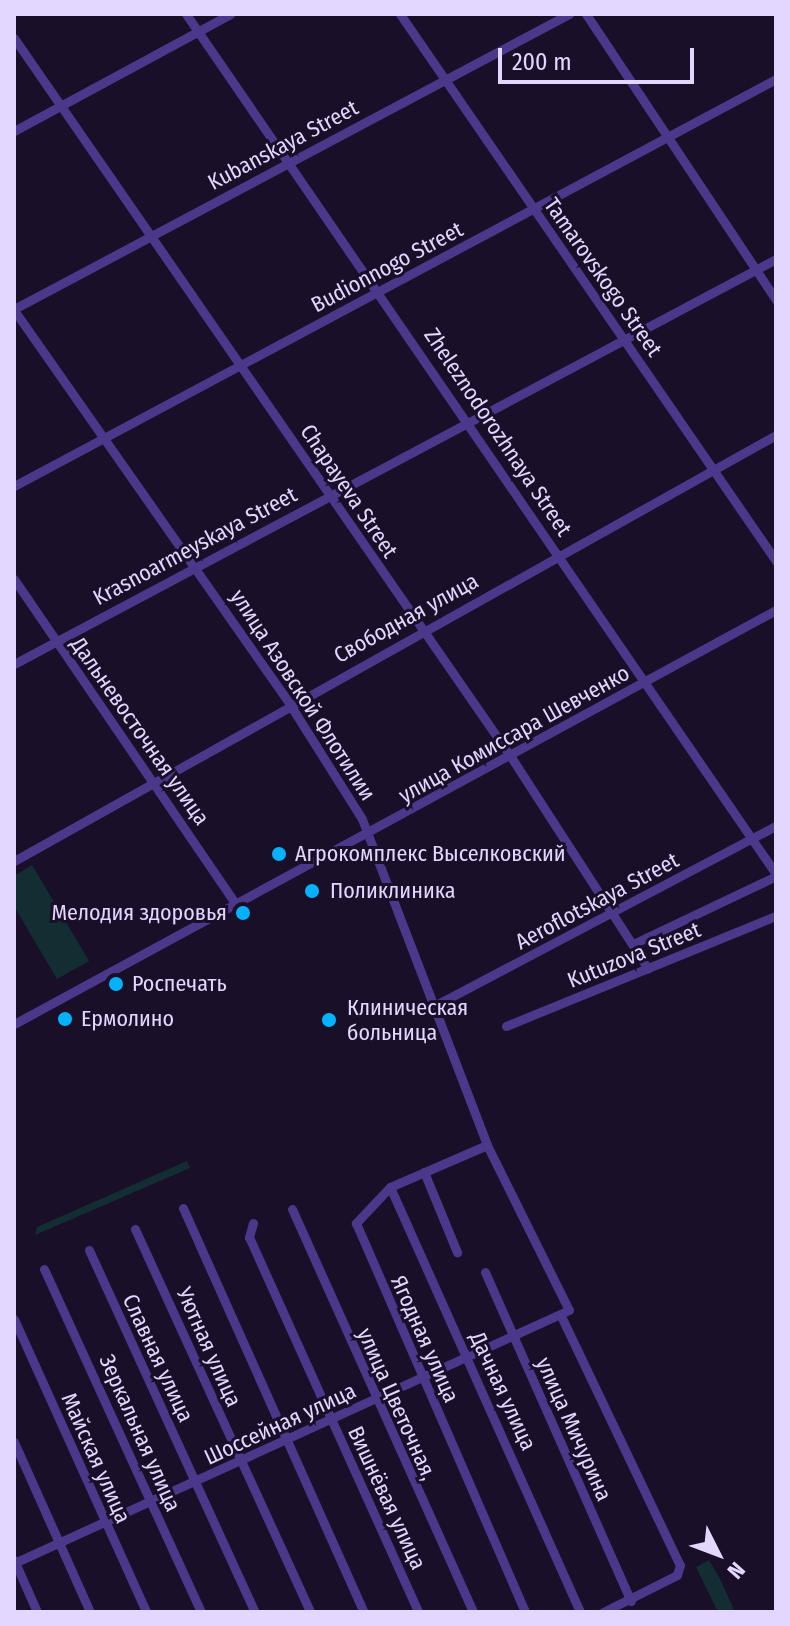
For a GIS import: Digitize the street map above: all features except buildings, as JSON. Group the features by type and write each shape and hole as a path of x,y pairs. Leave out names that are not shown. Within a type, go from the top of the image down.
{"street":[{"name":"Zheleznodorozhnaya Street","path":"186,14 559,552 776,875"},
{"path":"14,131 230,14"},
{"name":"Tamarovskogo Street","path":"400,14 776,561"},
{"name":"Kubanskaya Street","path":"14,310 569,14"},
{"path":"586,14 776,300"},
{"name":"Chapayeva Street","path":"14,38 511,757 648,969"},
{"name":"Budionnogo Street","path":"14,486 776,79"},
{"name":"Krasnoarmeyskaya Street","path":"14,664 329,495 627,341 776,259"},
{"name":"улица Азовской Флотилии","path":"14,310 289,703 369,833 486,1143"},
{"name":"Свободная улица","path":"14,861 559,552 776,435"},
{"name":"Дальневосточная улица","path":"14,579 154,779 236,905"},
{"name":"улица Комиссара Шевченко","path":"14,1024 511,757 776,610"},
{"name":"Aeroflotskaya Street","path":"434,1006 776,826"},
{"path":"633,944 776,875"},
{"name":"Kutuzova Street","path":"506,1026 776,916"},
{"path":"486,1143 569,1310 561,1316 680,1565 677,1575 631,1601 603,1612"},
{"name":"Ягодная улица","path":"486,1143 390,1187 356,1223 525,1612"},
{"path":"424,1172 457,1252"},
{"name":"Дачная улица","path":"390,1187 580,1612"},
{"path":"183,1208 284,1440 364,1612"},
{"name":"улица Цветочная,","path":"292,1209 473,1612"},
{"name":"Вишнёвая улица","path":"253,1223 249,1237 418,1612"},
{"name":"Уютная улица","path":"135,1229 310,1612"},
{"name":"Славная улица","path":"89,1250 255,1612"},
{"name":"Зеркальная улица","path":"44,1269 201,1612"},
{"name":"улица Мичурина","path":"485,1272 631,1601"},
{"name":"Шоссейная улица","path":"14,1562 561,1316"},
{"name":"Майская улица","path":"14,1319 146,1612"},
{"path":"14,1442 90,1612"},
{"path":"14,1562 37,1612"}],"green space":[{"path":"32,865 89,961 57,979 14,906 14,876"},
{"path":"187,1161 190,1168 35,1235 37,1227"},
{"path":"709,1560 735,1612 718,1612 696,1567"}],"place":[{"name":"Агрокомплекс Выселковский","path":"279,854"},
{"name":"Поликлиника","path":"312,891"},
{"name":"Мелодия здоровья","path":"243,913"},
{"name":"Роспечать","path":"116,984"},
{"name":"Ермолино","path":"65,1019"},
{"name":"Клиническая больница","path":"329,1020"}]}
